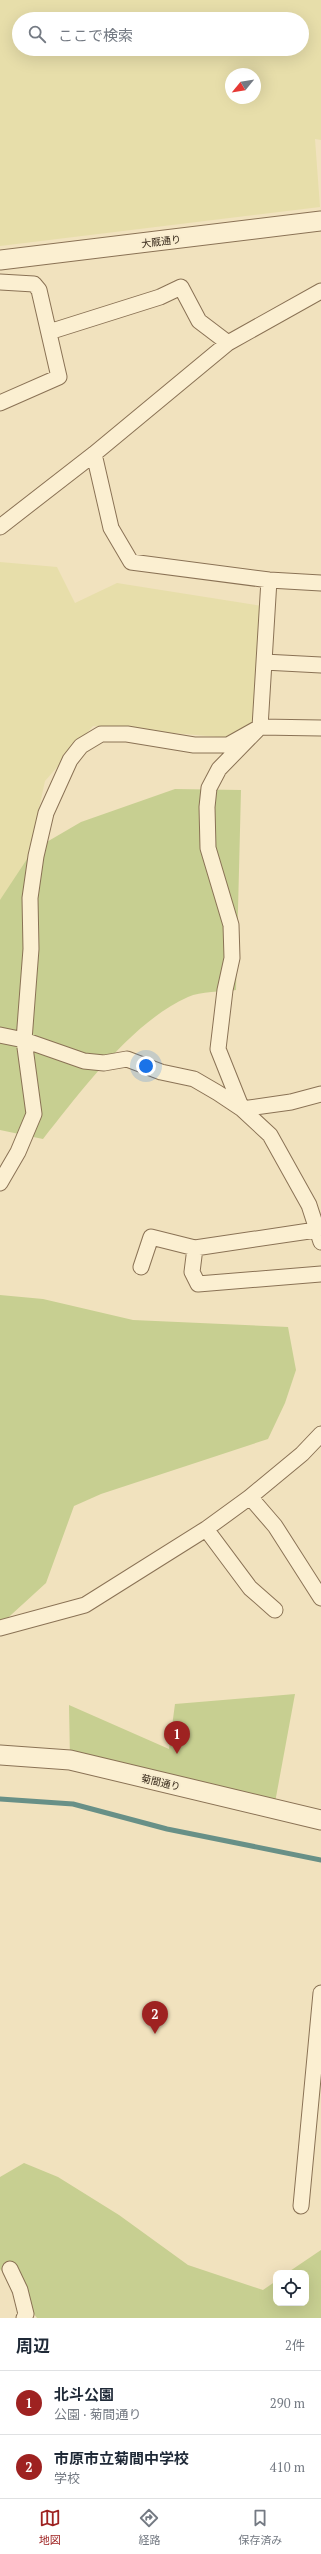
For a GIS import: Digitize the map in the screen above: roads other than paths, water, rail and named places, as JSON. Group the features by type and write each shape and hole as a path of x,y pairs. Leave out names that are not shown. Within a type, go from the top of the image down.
{"street":[{"name":"大厩通り","path":"0,260 321,221"},
{"path":"0,282 34,284 39,290 59,377 0,403"},
{"path":"49,332 160,297 181,287 199,321 228,343"},
{"path":"0,527 94,454 228,343 321,291"},
{"path":"94,454 111,528 131,562 269,580 321,583"},
{"path":"242,1109 218,1049 225,990 232,958 230,925 208,848 207,807 209,788 220,769 260,727 269,580"},
{"path":"264,662 321,665"},
{"path":"0,1183 18,1152 34,1114 24,1040 31,963 30,898 36,856 46,813 70,760 81,746 100,734 126,734 194,745 228,745 260,727 321,728"},
{"path":"0,1035 24,1040 84,1061 104,1063 127,1059 161,1072 194,1079 242,1109 270,1135 314,1204 319,1236 195,1248 151,1237 142,1267"},
{"path":"242,1109 291,1102 321,1094"},
{"path":"195,1248 192,1272 198,1284 321,1274"},
{"path":"0,1628 85,1605 206,1529 250,1497 302,1454 321,1434"},
{"path":"250,1497 275,1526 321,1598"},
{"path":"206,1529 250,1588 275,1610"},
{"name":"菊間通り","path":"0,1755 70,1760 321,1820"},
{"path":"302,2206 321,1993"},
{"path":"10,2268 20,2290 26,2314 24,2318"}],"waterway":[{"path":"0,1799 73,1804 167,1829 321,1860"}],"place":[{"name":"北斗公園","path":"177,1754"},
{"name":"市原市立菊間中学校","path":"155,2034"}]}
